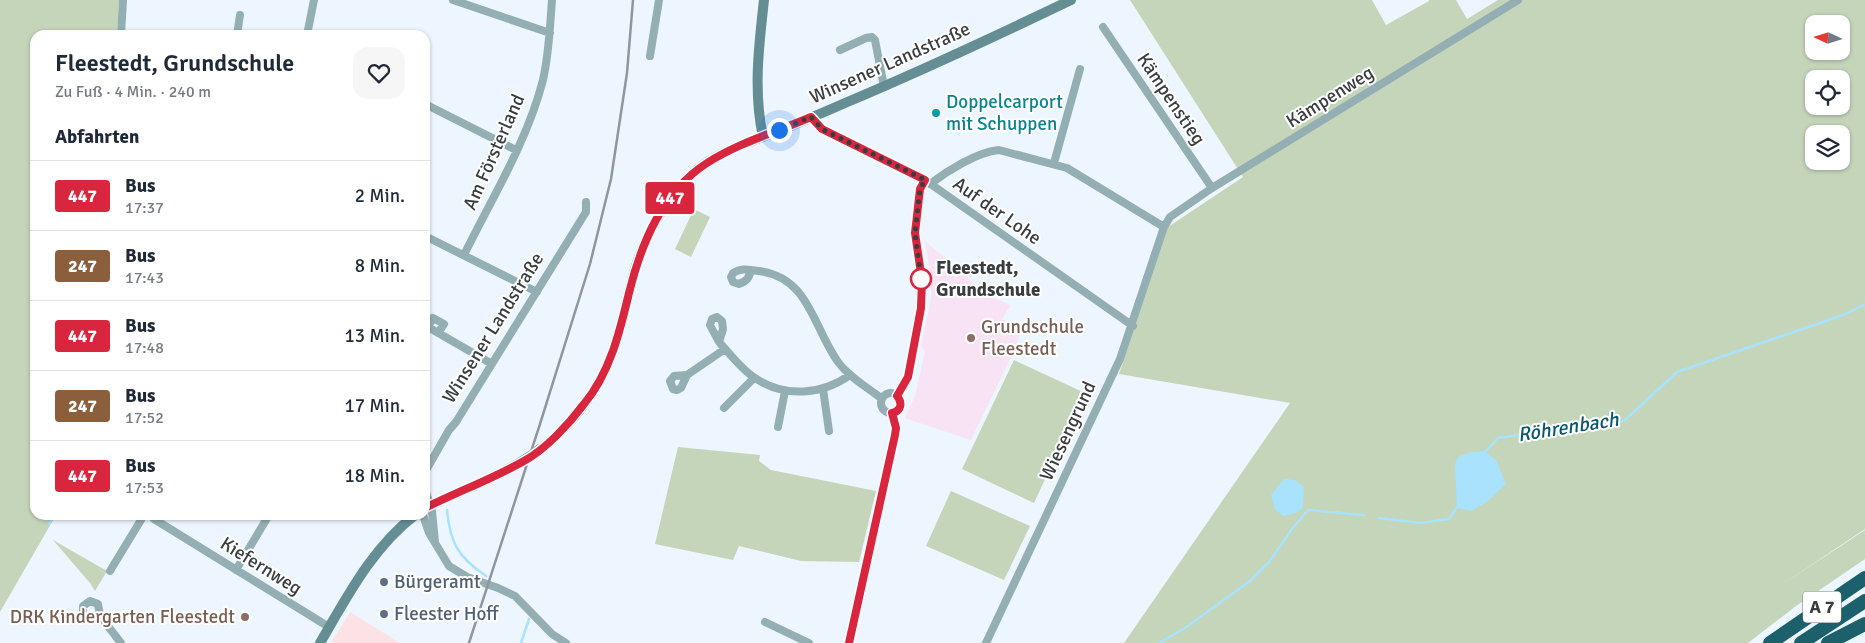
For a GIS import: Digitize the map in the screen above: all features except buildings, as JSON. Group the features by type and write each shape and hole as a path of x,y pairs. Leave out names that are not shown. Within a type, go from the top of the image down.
{"highway":[{"name":"A 7","path":"1770,643 1865,578"},
{"name":"A 7","path":"1801,643 1865,602"},
{"path":"1828,643 1865,624"}],"street":[{"path":"121,30 123,0"},
{"path":"308,30 314,0"},
{"path":"453,0 550,33"},
{"name":"Am Försterland","path":"464,255 516,150 532,113 543,79 550,33 552,0"},
{"path":"650,56 659,0"},
{"path":"763,137 757,85 757,57 764,0"},
{"name":"Winsener Landstraße","path":"430,506 526,460 566,427 586,403 611,356 621,327 641,251 654,223 669,200 690,176 707,163 763,137 884,86 1071,0"},
{"name":"Kämpenweg","path":"1164,227 1170,217 1212,188 1518,0"},
{"path":"238,30 240,15"},
{"name":"Kämpenstieg","path":"1104,27 1212,188"},
{"path":"840,50 872,37 875,40 884,86"},
{"path":"1054,163 1080,69"},
{"path":"430,107 516,150"},
{"name":"Auf der Lohe","path":"811,117 822,129 927,182 1133,326"},
{"path":"897,396 908,377 921,308 922,280 915,233 920,189 927,182 989,151 999,150 1054,163 1067,168 1164,227"},
{"name":"Winsener Landstraße","path":"430,463 586,212 586,202"},
{"name":"Wiesengrund","path":"986,643 1120,359 1133,326 1164,227"},
{"path":"430,238 537,292"},
{"path":"751,270 770,272 783,277 793,285 807,305 838,363 850,375 882,399"},
{"path":"438,333 492,364"},
{"path":"719,342 754,378 785,391 802,392 823,389 839,383 850,375"},
{"path":"687,375 725,349"},
{"path":"724,408 754,378"},
{"path":"823,389 829,431"},
{"path":"778,427 785,391"},
{"path":"888,394 897,396 900,400 900,406 897,411 892,413 884,411 881,403 882,399 888,394"},
{"path":"849,643 895,435 896,428 892,413"},
{"path":"430,517 435,542"},
{"path":"110,571 141,520"},
{"name":"Kiefernweg","path":"156,520 329,628"},
{"path":"236,570 265,520"},
{"path":"320,643 369,562 381,546 409,520"},
{"path":"425,520 429,533 445,562 453,569 515,596 552,634 566,643"},
{"path":"100,616 121,643"},
{"path":"765,622 809,643"}],"shaded area":[{"name":"Grundschule Fleestedt","path":"925,241 989,296 1011,305 1002,319 1022,329 1012,355 971,440 905,418 915,396 925,351 921,346 931,299 931,276"},
{"path":"350,612 400,643 331,643"}],"green space":[{"path":"0,0 119,0 117,30 30,30 30,520 53,520 0,612"},
{"path":"1130,0 1372,0 1386,25 1429,0 1456,0 1467,19 1498,0 1865,0 1865,529 1780,586 1865,530 1865,559 1796,606 1748,643 1124,643 1290,403 1119,374 1168,227 1243,177"},
{"path":"694,209 710,217 691,257 675,249"},
{"path":"1014,360 1085,393 1034,503 962,469"},
{"path":"678,447 760,455 759,461 771,470 876,491 859,562 801,561 739,546 733,560 655,544"},
{"path":"951,491 1030,526 1004,580 926,546"},
{"path":"53,540 107,571 95,591 90,583"}],"water":[{"path":"1485,451 1496,460 1506,484 1487,502 1471,511 1457,508 1455,464 1458,457 1471,452"},
{"path":"1284,479 1295,480 1304,487 1303,508 1296,513 1283,516 1275,509 1271,495"}],"waterway":[{"name":"Röhrenbach","path":"1485,452 1498,438 1624,421 1677,372 1843,315 1865,304"},
{"name":"Röhrenbach","path":"1379,518 1421,523 1449,519 1458,506"},
{"name":"Röhrenbach","path":"447,510 450,532 457,548 476,569 486,576"},
{"name":"Röhrenbach","path":"1159,643 1185,628 1250,581 1269,562 1308,510 1364,515"},
{"path":"49,524 51,520"},
{"name":"Röhrenbach","path":"521,643 529,619"}],"railway":[{"path":"469,643 590,264 611,179 627,73 633,0"}],"bus line":[{"name":"447","path":"430,506 526,460 566,427 586,403 611,356 621,327 636,265 644,244 654,223 669,200 690,176 707,163 744,144 811,117 822,129 925,180 920,189 915,233 922,280 921,308 908,377 897,396 901,403 899,409 892,413 896,428 895,435 849,643"}],"place":[{"name":"Doppelcarport mit Schuppen","path":"936,113"},
{"name":"Fleestedt, Grundschule","path":"921,279"},
{"name":"Grundschule Fleestedt","path":"971,338"},
{"name":"Bürgeramt","path":"384,582"},
{"name":"Fleester Hoff","path":"384,614"},
{"name":"DRK Kindergarten Fleestedt","path":"245,617"}],"route":[{"path":"779,130 811,117 822,129 925,180 920,189 915,233 921,279"}]}
